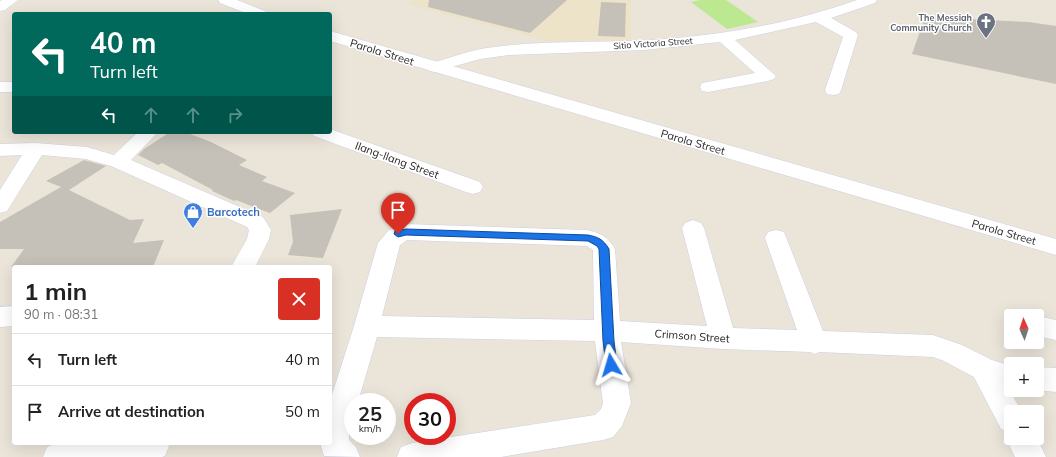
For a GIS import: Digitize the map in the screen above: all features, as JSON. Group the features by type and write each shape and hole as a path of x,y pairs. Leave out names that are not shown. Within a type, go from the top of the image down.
{"street":[{"path":"0,7 11,0"},
{"path":"225,0 255,12"},
{"name":"Sitio Victoria Street","path":"434,67 493,52 536,48 665,44 723,37 818,17 870,0"},
{"path":"818,17 851,35 833,90"},
{"name":"Parola Street","path":"332,37 1056,247"},
{"path":"708,87 768,76 723,37"},
{"path":"0,87 12,87"},
{"path":"118,162 147,134"},
{"name":"Ilang-llang Street","path":"326,134 442,177 473,186"},
{"path":"0,206 36,149"},
{"path":"0,150 36,149 87,153 118,162 255,222 260,230 258,239 244,265"},
{"path":"693,228 723,338"},
{"path":"345,457 335,446 334,434 392,237 406,232 588,238 601,243 604,249 609,352 617,403 612,417 603,427 412,457"},
{"path":"776,238 815,343"},
{"path":"0,317 12,316"},
{"name":"Crimson Street","path":"367,326 646,332 815,343 933,346 953,353 984,370 1004,376"},
{"path":"1044,327 1056,330"},
{"path":"984,370 1004,407"},
{"path":"1044,379 1056,380"},
{"path":"1025,445 1031,457"},
{"path":"58,457 153,449"}],"shaded area":[{"path":"414,0 631,0 631,40 547,41 408,4"}],"green space":[{"path":"701,0 726,0 758,22 727,29 691,2"}],"building":[{"path":"429,0 567,0 530,33 428,7"},
{"path":"601,2 626,3 625,37 598,36"},
{"name":"The Messiah Community Church","path":"925,17 1028,22 1056,26 1056,84 912,54"},
{"path":"167,134 190,134 211,142 247,160 239,165 267,177 262,181 295,193 270,213 236,200 234,201 212,191 213,190 162,163 158,165 138,155 144,149"},
{"path":"84,160 106,166 69,190 130,220 144,219 133,243 164,240 154,265 12,265 24,249 0,249 0,222 61,187 46,181"},
{"path":"342,209 323,258 288,255 293,242 290,215"}],"place":[{"name":"The Messiah Community Church","path":"986,39"},
{"name":"Barcotech","path":"193,229"}],"route":[{"path":"398,234 406,232 588,238 601,243 604,249 608,341 611,365"}]}
